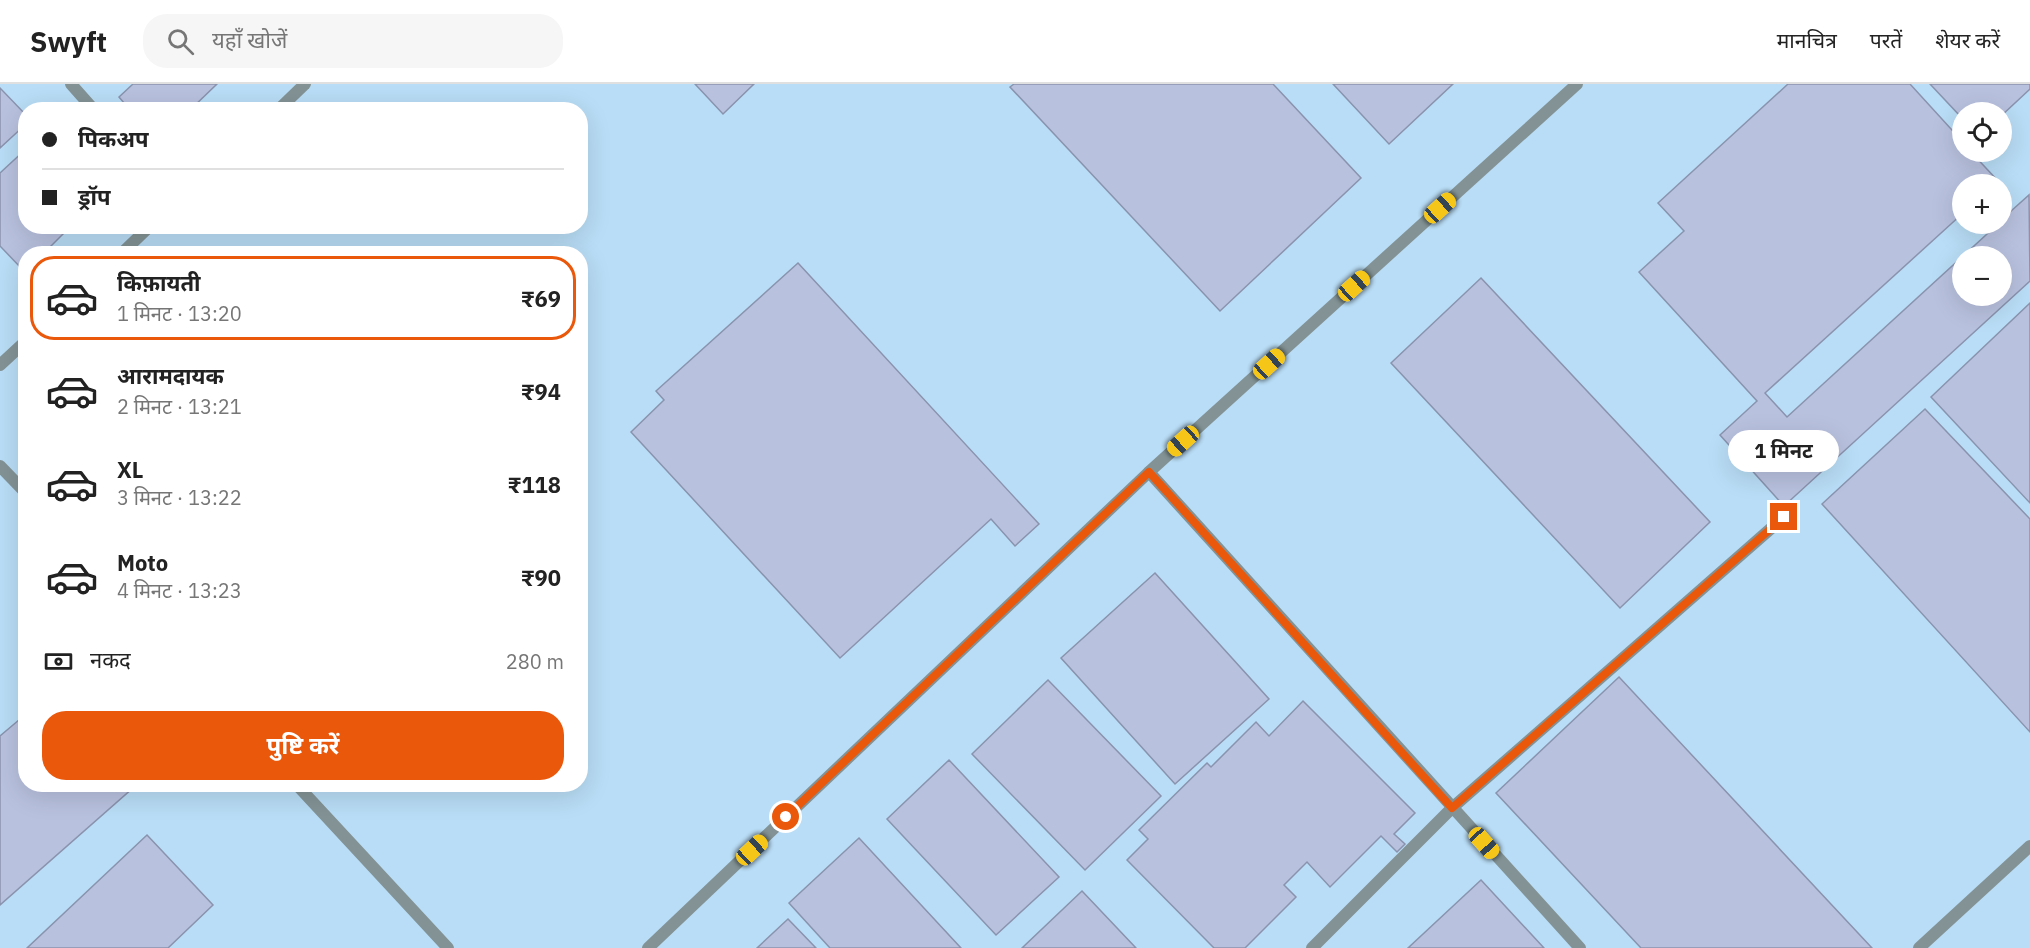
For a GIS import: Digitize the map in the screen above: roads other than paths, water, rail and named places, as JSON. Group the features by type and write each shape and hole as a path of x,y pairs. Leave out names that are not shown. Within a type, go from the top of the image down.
{"street":[{"path":"71,84 87,102"},
{"path":"286,102 305,84"},
{"path":"648,948 1149,472 1577,84"},
{"path":"129,246 142,234"},
{"path":"0,365 18,348"},
{"path":"0,466 18,485"},
{"path":"1149,472 1580,948"},
{"path":"1312,948 1452,808 1784,517"},
{"path":"303,792 448,948"},
{"path":"1919,948 2030,846"}]}
